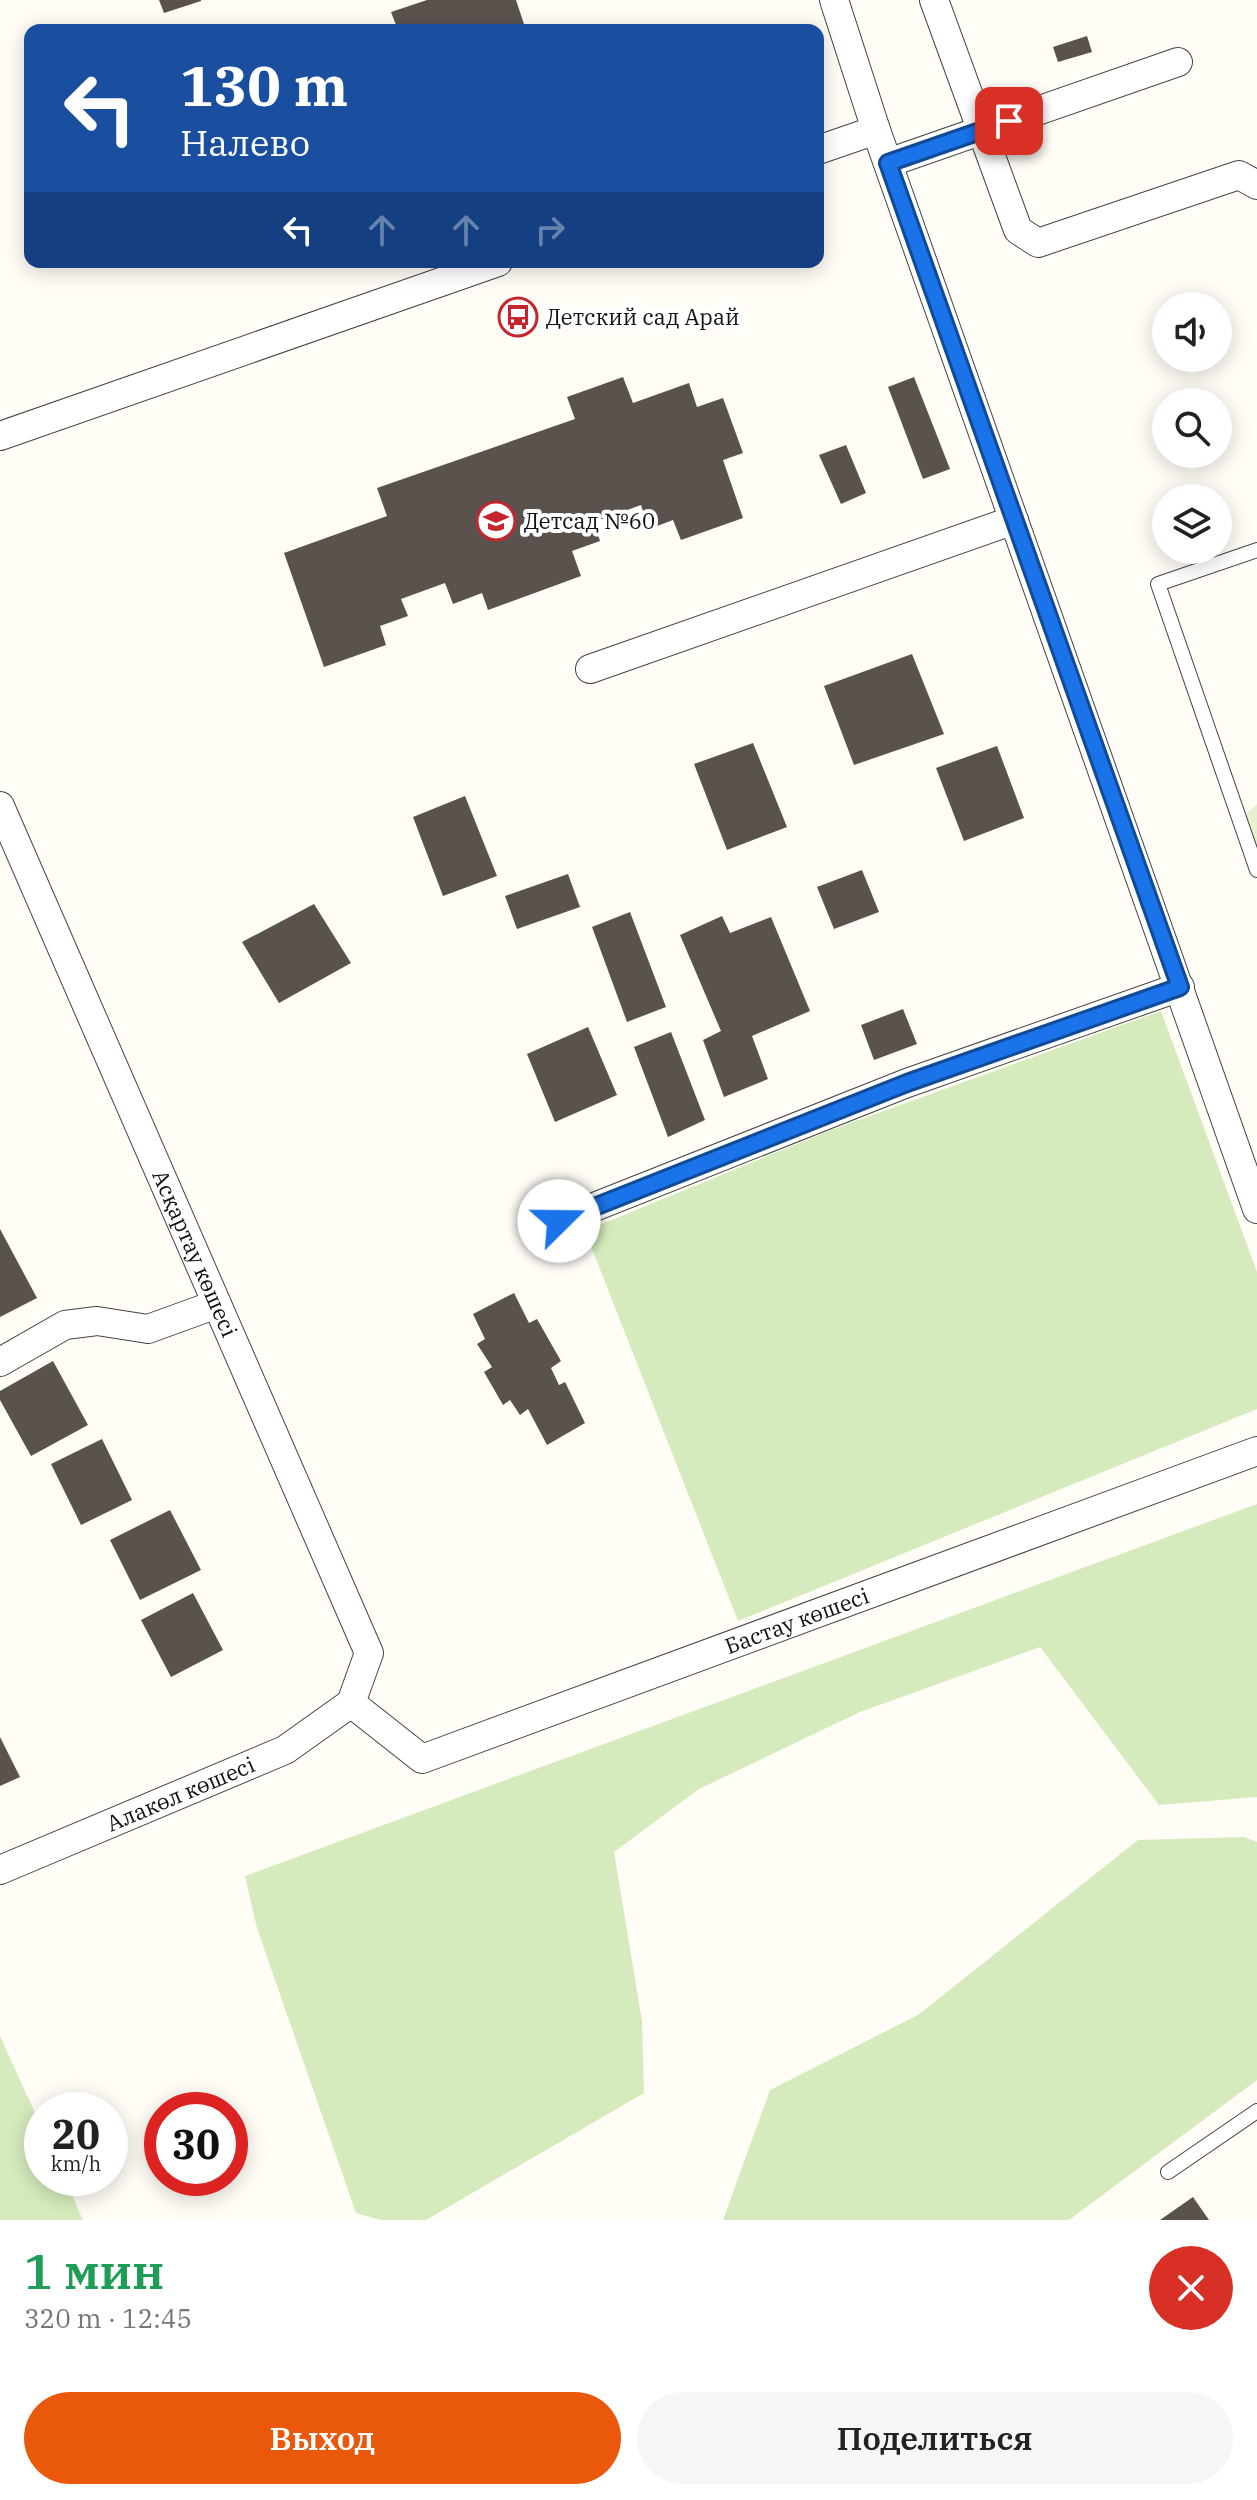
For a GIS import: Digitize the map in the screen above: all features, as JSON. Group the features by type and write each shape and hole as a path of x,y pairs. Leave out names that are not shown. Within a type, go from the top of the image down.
{"street":[{"path":"834,0 876,130 1257,1209"},
{"path":"934,0 1018,230 1038,243 1239,175 1257,185"},
{"path":"888,163 1178,62"},
{"path":"824,148 876,130"},
{"path":"0,436 481,268"},
{"path":"590,669 1014,520"},
{"name":"Асқартау көшесі","path":"0,806 369,1653 351,1703"},
{"path":"559,1221 907,1083 1180,987"},
{"path":"0,1362 65,1325 97,1321 148,1329 217,1304"},
{"name":"Бастау көшесі","path":"351,1703 422,1759 1257,1451"},
{"name":"Алакөл көшесі","path":"0,1870 285,1750 351,1703"}],"lane":[{"path":"1257,550 1158,584 1257,870"},
{"path":"1168,2172 1257,2111"}],"green space":[{"path":"1257,804 1257,847 1235,824"},
{"path":"1161,1011 1257,1272 1257,1409 738,1621 585,1231 831,1130"},
{"path":"1257,1504 1257,1797 1159,1805 1040,1647 860,1712 699,1789 614,1852 642,2021 644,2093 426,2220 381,2220 356,2213 257,1928 245,1876"},
{"path":"1244,1837 1257,1842 1257,2080 1069,2220 723,2220 770,2090 918,2015 1138,1840"},
{"path":"0,2036 26,2092 24,2196 72,2196 83,2220 0,2220"}],"building":[{"path":"159,0 201,0 201,1 164,13"},
{"path":"427,0 516,0 524,24 396,24 391,12"},
{"path":"1087,36 1092,52 1058,62 1053,47"},
{"path":"623,377 633,403 689,383 697,407 723,398 743,453 723,460 743,518 681,540 673,520 649,529 641,505 594,522 600,541 572,551 581,576 488,610 482,593 453,604 445,583 401,599 408,616 380,626 386,645 324,667 284,553 387,516 377,488 575,419 567,397"},
{"path":"914,377 950,469 923,479 888,387"},
{"path":"846,445 866,493 841,504 819,455"},
{"path":"912,654 944,734 854,765 824,686"},
{"path":"753,743 787,827 727,850 694,764"},
{"path":"997,746 1024,818 964,841 936,768"},
{"path":"465,796 497,876 443,896 413,817"},
{"path":"862,870 879,912 834,929 817,887"},
{"path":"568,874 580,907 517,929 505,896"},
{"path":"314,904 351,963 279,1003 242,942"},
{"path":"630,912 666,1007 627,1022 592,927"},
{"path":"722,916 730,933 771,917 810,1011 752,1036 768,1079 724,1097 703,1040 721,1031 680,935"},
{"path":"903,1009 917,1044 874,1060 861,1025"},
{"path":"588,1027 617,1095 555,1122 527,1054"},
{"path":"671,1032 705,1120 668,1137 634,1047"},
{"path":"0,1229 37,1298 0,1317"},
{"path":"514,1293 529,1323 537,1319 561,1361 551,1368 559,1385 565,1382 585,1423 547,1445 528,1409 520,1415 510,1400 503,1405 484,1372 492,1367 477,1344 485,1339 473,1314"},
{"path":"53,1361 88,1425 31,1456 0,1400 0,1391"},
{"path":"102,1439 132,1500 81,1525 51,1464"},
{"path":"170,1510 201,1570 140,1600 110,1540"},
{"path":"193,1593 223,1650 171,1677 141,1620"},
{"path":"0,1737 20,1777 0,1786"},
{"path":"1193,2197 1209,2220 1160,2220"}],"place":[{"name":"Детский сад Арай","path":"518,317"},
{"name":"Детсад №60","path":"496,521"}],"route":[{"path":"559,1221 907,1083 1180,987 888,163 1009,121"}]}
